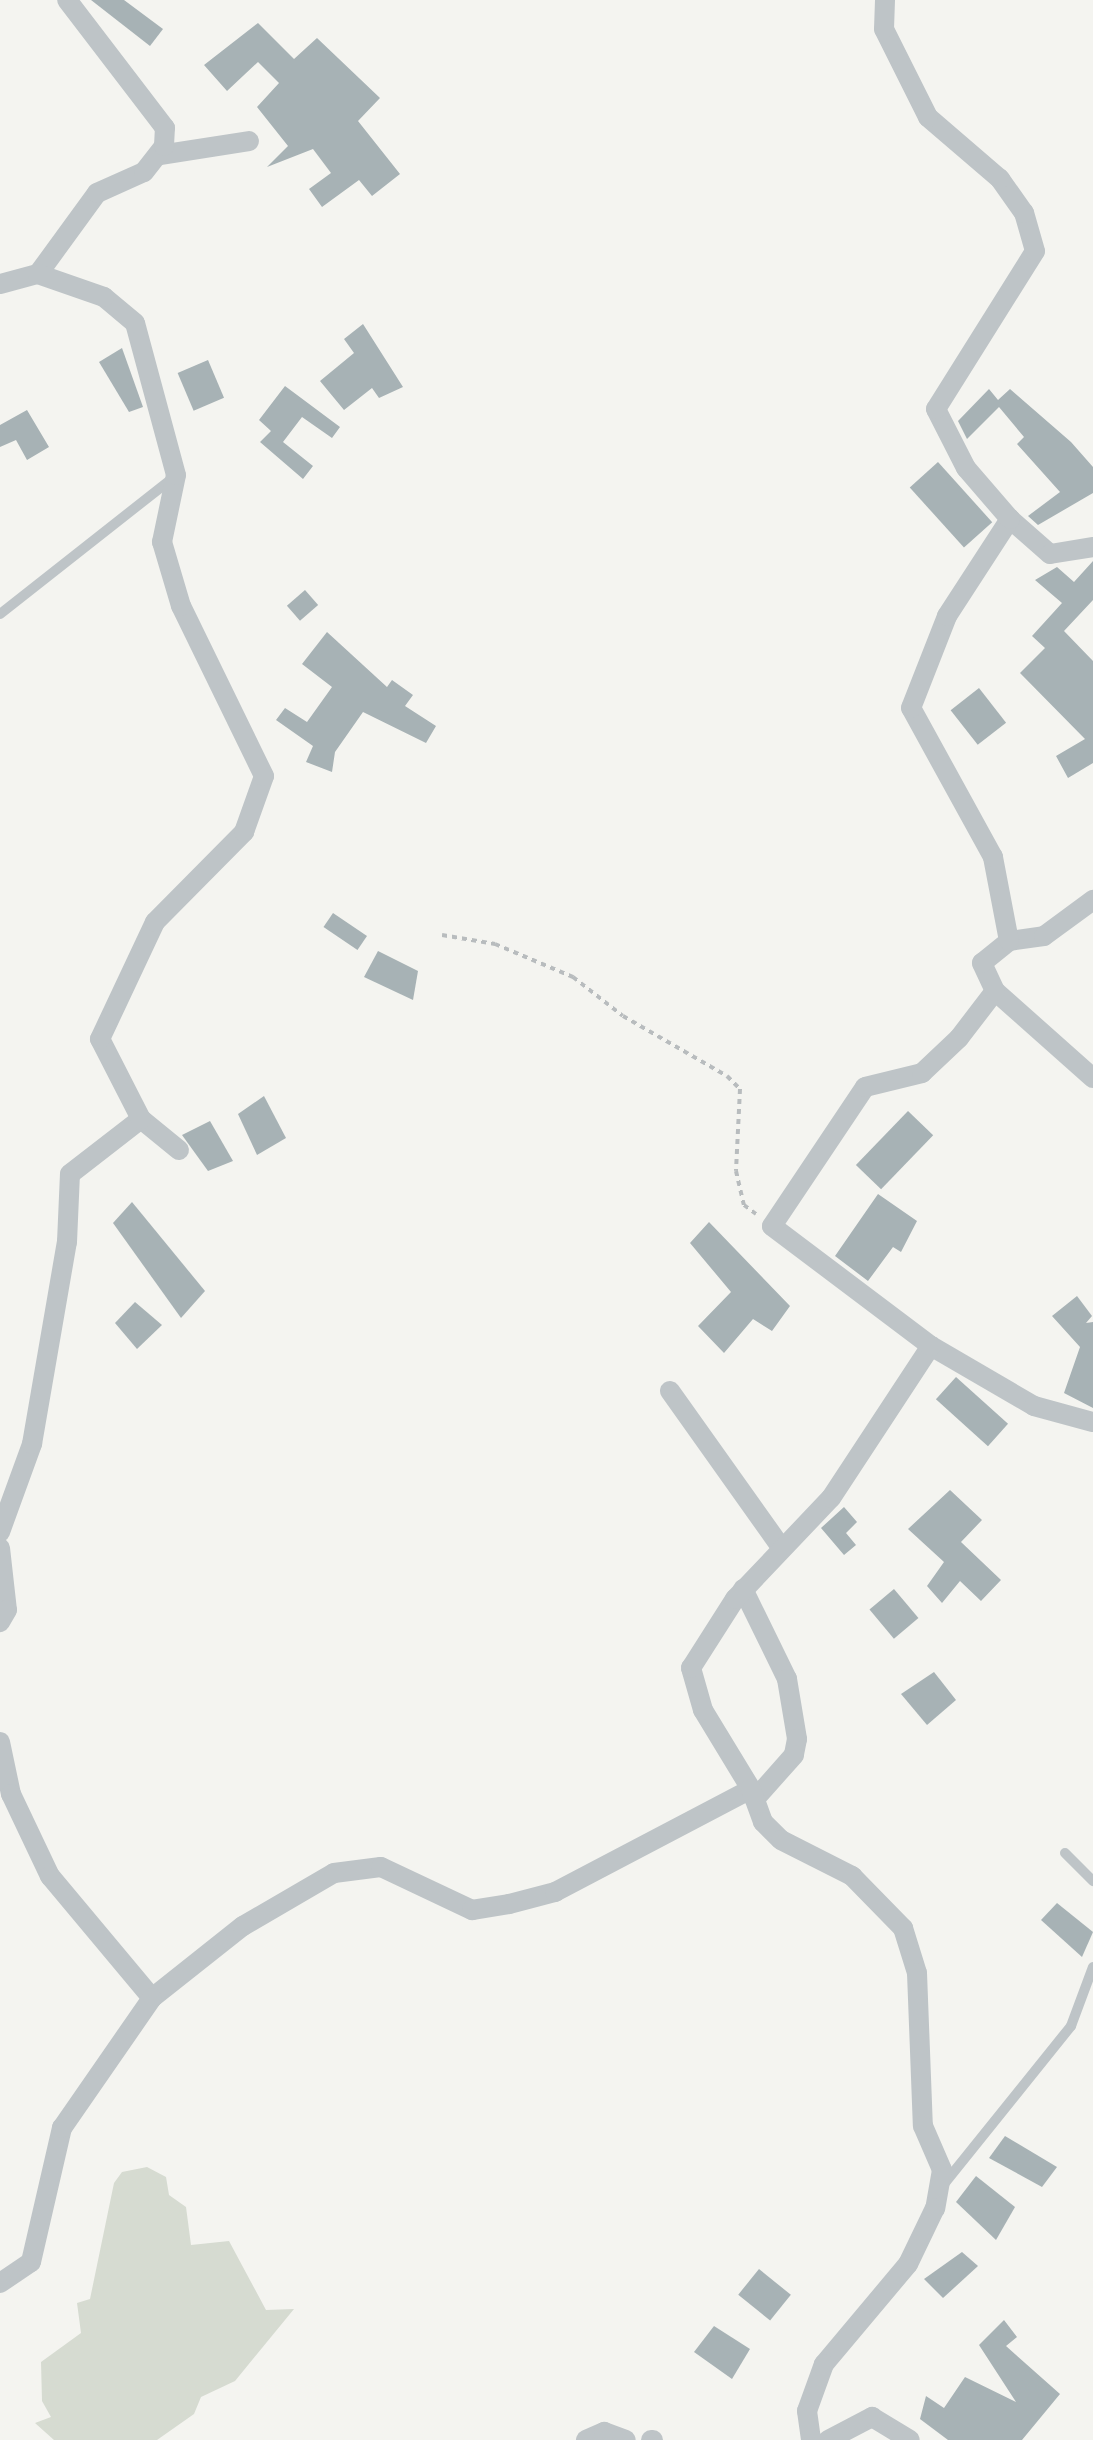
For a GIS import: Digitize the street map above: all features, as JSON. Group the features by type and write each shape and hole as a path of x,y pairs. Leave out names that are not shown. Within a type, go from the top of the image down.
{"street":[{"path":"38,274 97,194 144,172 160,155 165,128 67,0"},
{"path":"884,0 884,29 921,106 972,162 1000,179 1024,213 1035,251 936,408 966,468 1010,519 1050,554 1093,546"},
{"path":"160,155 249,141"},
{"path":"0,284 38,274 104,298 135,323 176,475 162,542 180,606 264,776 244,832 155,922 100,1039 141,1120 179,1150"},
{"path":"1010,519 947,616 911,708 992,857 1010,941"},
{"path":"1093,900 1044,936 1010,941 980,968 995,991 1093,1078"},
{"path":"995,991 930,1068 865,1087 772,1226 931,1346 1034,1406 1093,1422"},
{"path":"0,1532 32,1444 68,1242 70,1174 141,1120"},
{"path":"811,2440 807,2411 824,2364 908,2264 943,2184 923,2126 917,1973 902,1928 852,1876 782,1840 763,1822 753,1794 688,1676 744,1589 780,1547 832,1498 931,1346"},
{"path":"670,1391 780,1547"},
{"path":"0,1548 7,1610 0,1622"},
{"path":"0,2283 31,2262 68,2116 152,1998 243,1926 334,1873 380,1868 472,1910 556,1892 753,1794 794,1754 797,1739 787,1679 744,1589"},
{"path":"0,1742 11,1794 50,1876 152,1998"},
{"path":"828,2440 872,2417 910,2440"},
{"path":"586,2440 604,2432 626,2440"}],"lane":[{"path":"0,614 176,475"},
{"path":"1065,1853 1093,1880"},
{"path":"943,2184 1070,2026 1093,1967"}],"path":[{"path":"442,935 495,944 573,977 622,1016 727,1076 740,1088 733,1124 744,1205 772,1226"}],"shaded area":[{"path":"147,2167 166,2177 169,2195 186,2207 191,2245 229,2241 266,2310 294,2309 235,2381 201,2397 194,2414 157,2440 54,2440 35,2423 51,2417 42,2401 41,2362 81,2333 77,2303 90,2299 114,2183 122,2172"}],"building":[{"path":"91,0 124,0 163,29 150,46"},
{"path":"258,23 294,59 317,38 380,98 358,121 400,174 372,196 359,180 322,207 309,189 331,173 313,149 267,167 288,146 257,107 279,83 258,62 227,91 204,65"},
{"path":"363,324 403,387 379,398 372,388 344,410 320,381 354,353 344,339"},
{"path":"122,348 143,407 129,412 99,362"},
{"path":"208,360 224,398 194,411 178,373"},
{"path":"285,386 340,427 332,438 302,417 283,442 313,466 303,479 260,442 271,431 259,420"},
{"path":"989,389 998,400 1010,389 1071,442 1093,467 1093,493 1038,525 1028,516 1060,492 1017,444 1024,437 999,407 967,439 958,421"},
{"path":"27,410 49,447 27,460 16,440 0,447 0,425"},
{"path":"938,462 992,522 964,548 910,487"},
{"path":"1093,561 1093,600 1064,631 1093,661 1093,763 1068,778 1056,756 1085,739 1020,673 1045,648 1032,636 1062,603 1035,580 1057,567 1074,582"},
{"path":"305,590 318,605 300,621 287,606"},
{"path":"327,632 387,687 392,680 413,695 405,706 436,726 426,743 363,712 335,752 332,772 306,762 313,746 276,720 285,708 307,722 332,687 302,664"},
{"path":"979,688 1006,723 978,745 951,710"},
{"path":"333,913 367,936 357,950 323,927"},
{"path":"378,951 418,971 413,1000 364,977"},
{"path":"264,1096 286,1138 257,1155 238,1114"},
{"path":"908,1111 933,1135 881,1189 856,1165"},
{"path":"210,1121 233,1161 208,1171 182,1135"},
{"path":"878,1194 917,1221 901,1252 893,1247 868,1281 835,1256"},
{"path":"132,1202 205,1291 181,1318 113,1223"},
{"path":"709,1222 790,1306 772,1331 753,1319 724,1353 698,1326 731,1292 690,1243"},
{"path":"1077,1296 1092,1316 1086,1323 1093,1322 1093,1408 1064,1393 1080,1347 1052,1316"},
{"path":"135,1302 162,1325 137,1349 115,1323"},
{"path":"956,1377 1008,1424 988,1446 936,1399"},
{"path":"950,1490 982,1520 961,1542 1001,1580 981,1601 960,1581 942,1603 927,1586 944,1562 908,1529"},
{"path":"844,1507 857,1522 846,1533 856,1545 844,1555 821,1528"},
{"path":"894,1589 918,1618 894,1639 869,1610"},
{"path":"934,1672 956,1700 927,1725 901,1694"},
{"path":"1057,1903 1093,1932 1082,1957 1041,1920"},
{"path":"1005,2136 1057,2167 1042,2187 989,2158"},
{"path":"976,2176 1015,2207 996,2240 956,2202"},
{"path":"962,2252 978,2266 943,2298 924,2279"},
{"path":"759,2269 791,2295 770,2320 738,2295"},
{"path":"1004,2320 1017,2337 1006,2346 1060,2394 1022,2440 948,2440 920,2419 926,2396 944,2408 965,2377 1016,2402 979,2345"},
{"path":"714,2326 750,2349 732,2379 694,2352"}]}
